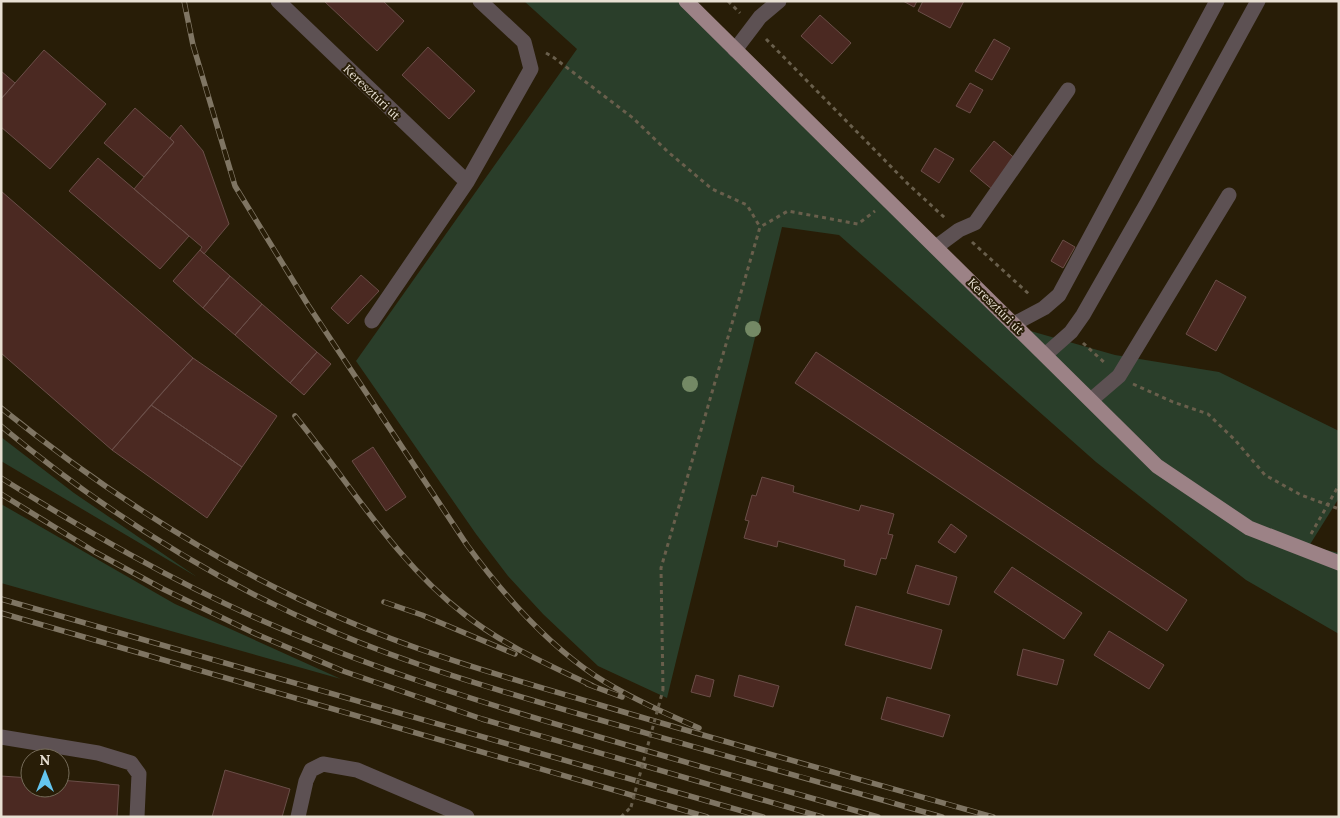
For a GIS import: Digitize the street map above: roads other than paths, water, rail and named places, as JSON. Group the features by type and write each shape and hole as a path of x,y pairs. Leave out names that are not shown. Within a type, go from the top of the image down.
{"main road":[{"name":"Keresztúri út","path":"686,1 1157,466 1249,528 1339,563"}],"street":[{"name":"Keresztúri út","path":"278,1 467,182"},
{"path":"372,321 467,182 531,69 524,42 480,1"},
{"path":"735,50 760,17 779,1"},
{"path":"1014,324 1044,308 1059,295 1217,1"},
{"path":"1045,355 1071,332 1082,315 1147,203 1258,1"},
{"path":"936,247 959,230 975,223 1068,90"},
{"path":"1091,400 1119,376 1229,195"},
{"path":"1,736 98,753 131,763 139,774 137,817"},
{"path":"298,817 308,776 311,770 323,764 357,770 467,817"}],"railway":[{"path":"184,1 193,45 235,186 308,305 467,545 509,598 541,632 576,662 619,690 699,728"},
{"path":"1,408 80,468 162,524 248,574 338,617 402,643 468,665 747,748 993,817"},
{"path":"295,416 394,545 439,593 464,614 494,635 527,654 593,686"},
{"path":"1,426 78,486 160,541 245,590 334,632 425,667 487,686 942,817"},
{"path":"1,478 97,536 163,572 229,606 303,638 382,668 504,708 878,817"},
{"path":"1,494 95,552 163,589 256,634 343,671 482,719 822,817"},
{"path":"1,599 763,817"},
{"path":"384,602 422,615 515,654"},
{"path":"1,613 707,817"},
{"path":"587,684 622,697"}]}
